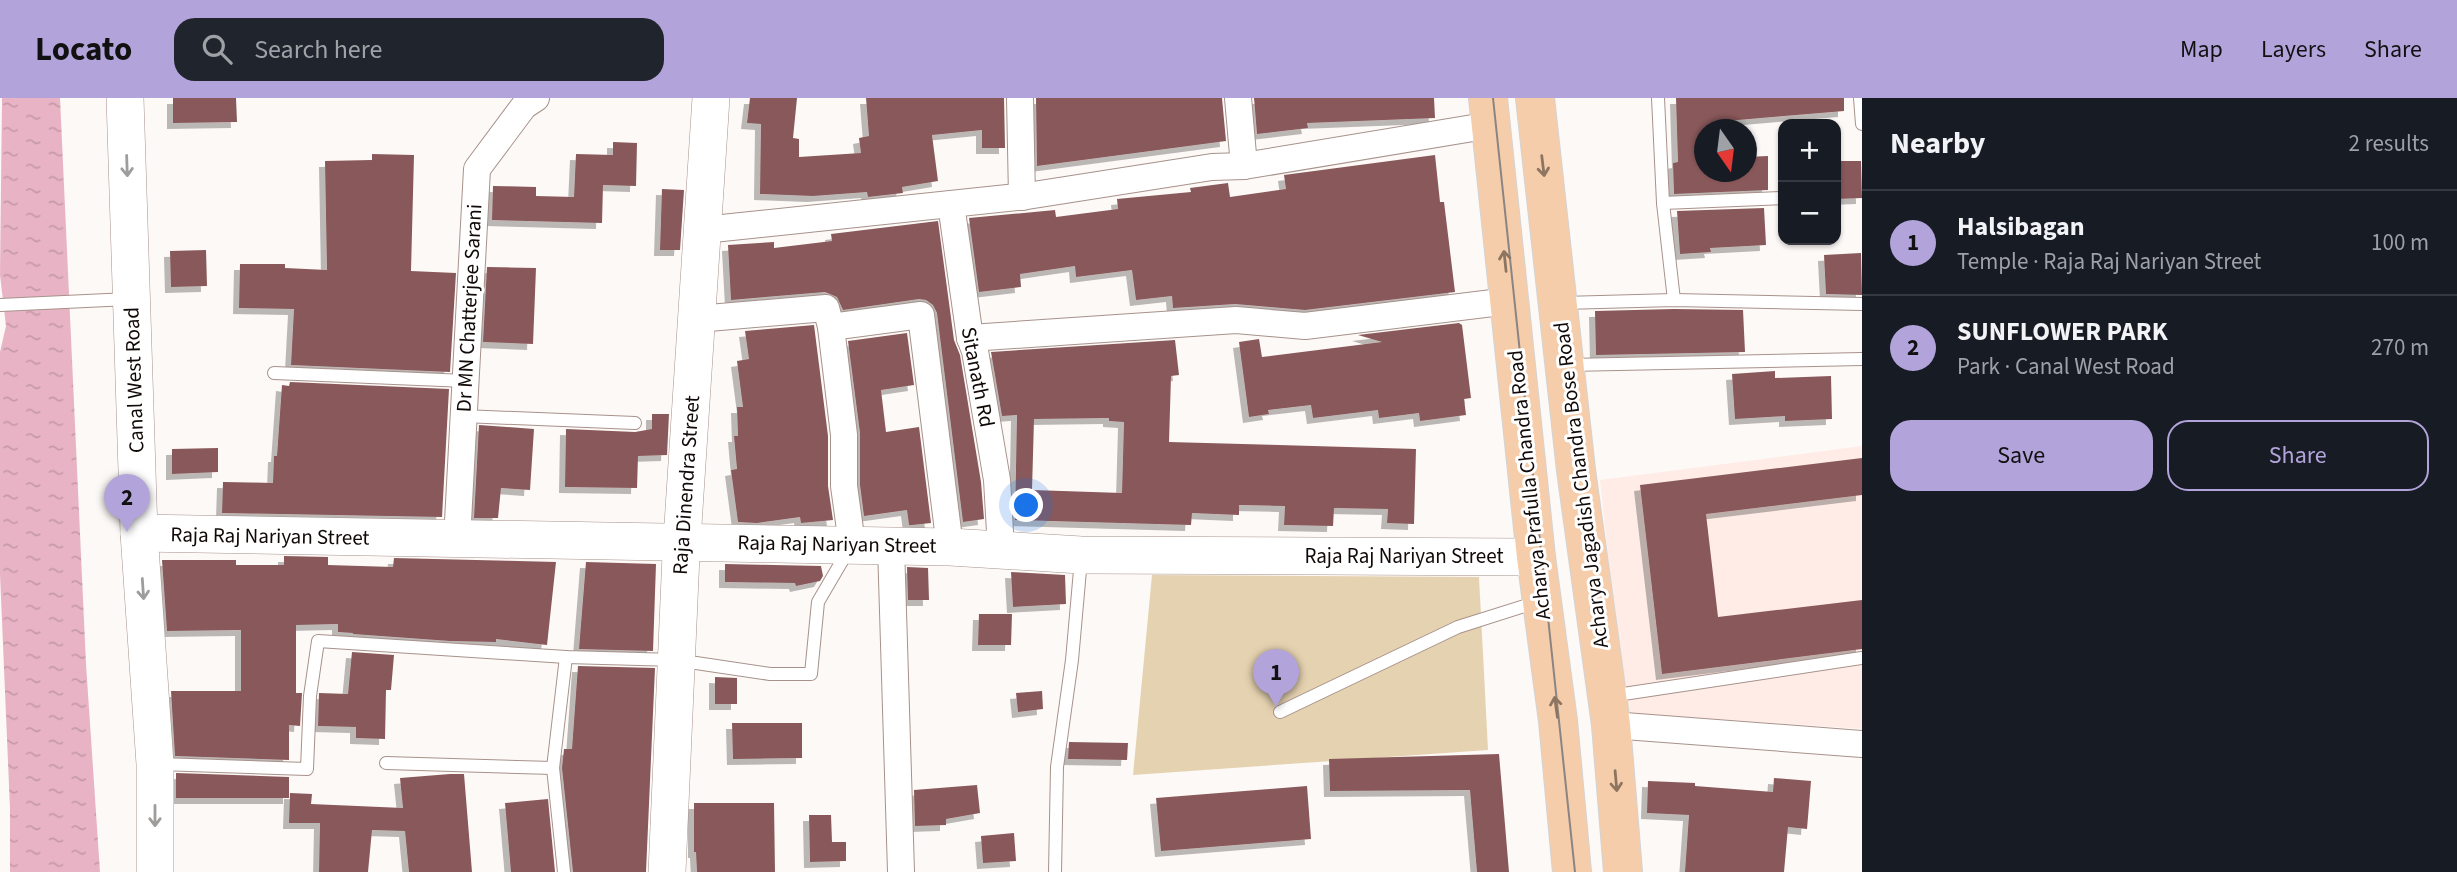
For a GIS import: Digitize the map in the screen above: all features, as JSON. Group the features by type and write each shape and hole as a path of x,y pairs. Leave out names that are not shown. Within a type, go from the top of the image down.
{"main road":[{"name":"Canal West Road","path":"125,98 139,533 155,764 155,872"},
{"name":"Raja Dinendra Street","path":"667,872 682,541 711,98"},
{"name":"Acharya Jagadish Chandra Bose Road","path":"1535,98 1576,470 1609,711 1623,872"},
{"name":"Acharya Prafulla Chandra Road","path":"1490,111 1535,557 1558,721 1572,872"},
{"name":"Raja Raj Nariyan Street","path":"139,533 852,544 1081,555 1535,557"}],"street":[{"name":"Dr MN Chatterjee Sarani","path":"457,540 477,169 524,106 536,98"},
{"path":"1020,98 1022,197"},
{"path":"1238,98 1244,166"},
{"path":"703,230 1022,197 1212,167 1244,166 1490,111"},
{"name":"Sitanath Rd","path":"951,204 970,338 975,351 997,480 1002,550"},
{"path":"970,338 1236,320 1306,326 1509,301"},
{"path":"697,319 826,308 831,327 844,435 844,486 852,544"},
{"path":"831,327 921,315 950,547"},
{"path":"891,547 901,872"},
{"path":"1609,711 1862,744"}],"lane":[{"path":"1658,98 1663,203 1674,300"},
{"path":"1860,98 1862,124"},
{"path":"1663,203 1778,198"},
{"path":"0,304 131,299"},
{"path":"1559,303 1674,300 1862,304"},
{"path":"1565,365 1862,359"},
{"path":"274,373 466,381"},
{"path":"463,416 635,423"},
{"path":"155,764 307,769 310,696 318,640 566,657 676,660 770,674 811,674 818,602 852,544"},
{"path":"1055,872 1057,767 1072,660 1081,555"},
{"path":"1280,712 1458,627 1541,601"},
{"path":"564,872 553,768 566,657"},
{"path":"1609,711 1862,658"},
{"path":"386,763 553,768"}],"shaded area":[{"path":"1862,446 1862,729 1625,713 1600,480"},
{"path":"1152,575 1479,577 1488,750 1133,775"}],"water":[{"path":"2,98 60,98 86,664 100,872 10,872 10,809 0,574 0,352 6,326 0,275"}],"building":[{"path":"173,98 236,98 237,122 173,123"},
{"path":"750,98 797,98 793,138 799,139 799,157 861,153 859,138 869,136 866,98 1004,98 1005,148 982,148 982,130 932,135 938,181 902,187 903,193 868,197 867,192 813,196 760,194 761,124 747,123"},
{"path":"1036,98 1222,98 1226,141 1037,166"},
{"path":"1254,98 1434,98 1435,118 1307,123 1308,128 1257,134"},
{"path":"1676,98 1844,98 1844,111 1750,119 1694,119 1694,182 1757,182 1757,156 1768,156 1768,190 1674,194 1673,163 1678,162"},
{"path":"613,142 637,143 636,186 603,185 602,223 492,220 493,186 536,187 536,196 574,197 576,154 613,155"},
{"path":"372,154 414,155 411,271 456,273 450,372 291,365 294,309 239,308 240,264 285,264 285,268 327,270 325,161 372,160"},
{"path":"1435,155 1440,202 1444,202 1455,292 1305,310 1235,304 1173,308 1172,296 1136,300 1132,270 1076,277 1075,266 1020,274 1021,287 979,292 969,218 1055,210 1056,217 1118,209 1117,199 1191,192 1190,188 1228,183 1230,197 1286,189 1284,175"},
{"path":"1841,161 1861,161 1862,198 1841,199"},
{"path":"662,189 684,190 680,250 660,250"},
{"path":"1764,208 1766,245 1710,248 1711,252 1680,254 1677,211"},
{"path":"938,221 954,340 960,355 981,482 984,519 963,522 937,313 933,305 919,299 843,310 837,297 825,292 731,300 728,245 774,242 774,248 832,241 831,234"},
{"path":"206,250 207,286 171,287 170,251"},
{"path":"1861,253 1862,295 1826,294 1824,255"},
{"path":"487,267 536,268 533,344 483,342"},
{"path":"1743,310 1745,352 1596,355 1595,311"},
{"path":"1459,323 1462,325 1471,398 1464,399 1466,415 1420,421 1419,413 1379,418 1378,410 1313,418 1311,405 1268,410 1269,414 1249,417 1239,342 1259,339 1262,357 1382,342 1358,335"},
{"path":"814,325 828,436 828,486 833,520 801,523 800,517 757,523 738,522 731,470 737,469 734,436 738,436 737,407 743,407 737,361 749,359 745,331"},
{"path":"907,333 914,385 881,390 886,432 919,427 931,523 912,525 909,525 907,510 864,516 860,485 860,433 848,341"},
{"path":"1175,340 1179,375 1171,376 1169,442 1416,449 1414,524 1387,523 1388,509 1334,508 1333,526 1284,525 1285,506 1239,505 1239,515 1192,513 1191,525 1015,520 1017,415 1002,416 991,352","holes":["1109,418 1109,421 1124,422 1122,493 1032,490 1034,419"]},
{"path":"1775,371 1775,378 1831,376 1832,419 1785,421 1785,416 1735,419 1732,374"},
{"path":"290,382 449,389 442,517 222,513 223,482 273,483 282,385 289,386"},
{"path":"652,414 669,414 667,455 638,456 637,488 565,487 566,429 635,432 652,429"},
{"path":"479,425 534,429 530,490 501,488 498,518 474,518"},
{"path":"218,448 218,472 172,474 172,449"},
{"path":"1862,458 1862,495 1706,514 1718,617 1862,600 1862,649 1662,674 1640,485"},
{"path":"284,556 328,557 328,565 393,567 394,558 556,562 547,645 496,639 496,642 450,641 353,634 338,632 338,624 296,625 296,693 302,693 300,726 289,725 289,760 175,756 171,691 241,691 241,630 167,631 162,560 236,560 236,565 284,565"},
{"path":"586,562 656,564 653,651 579,649"},
{"path":"725,564 821,566 823,576 820,581 796,586 795,583 725,582"},
{"path":"907,567 928,568 929,600 908,600"},
{"path":"1011,572 1065,575 1066,604 1013,607"},
{"path":"979,614 1012,614 1011,645 978,645"},
{"path":"352,652 394,655 391,690 386,690 385,739 356,738 356,727 318,726 319,693 348,694"},
{"path":"578,666 655,668 646,872 573,872 562,768 564,749 572,749"},
{"path":"715,677 737,678 737,704 715,704"},
{"path":"1042,691 1043,709 1018,712 1016,693"},
{"path":"732,723 802,723 802,758 733,759"},
{"path":"1069,742 1128,743 1127,760 1068,759"},
{"path":"1499,754 1509,872 1477,872 1470,790 1330,791 1329,759"},
{"path":"176,773 289,777 289,798 176,798"},
{"path":"464,774 472,872 409,872 405,831 372,830 368,872 319,872 320,823 289,823 290,793 312,794 311,804 403,808 400,778"},
{"path":"1774,778 1811,781 1807,829 1788,827 1784,872 1685,872 1689,815 1647,813 1648,781 1695,783 1695,786 1773,792"},
{"path":"977,785 980,813 946,819 946,825 915,826 914,790"},
{"path":"1307,786 1311,839 1161,851 1156,798"},
{"path":"548,799 555,872 511,872 505,803"},
{"path":"694,803 774,803 775,872 697,872 694,852"},
{"path":"809,815 831,815 832,842 846,842 846,861 810,862"},
{"path":"1014,833 1016,861 983,863 981,836"}],"tram line":[{"path":"1493,98 1575,872"}],"place":[{"name":"SUNFLOWER PARK","path":"127,532"},
{"name":"Halsibagan","path":"1276,707"}]}
